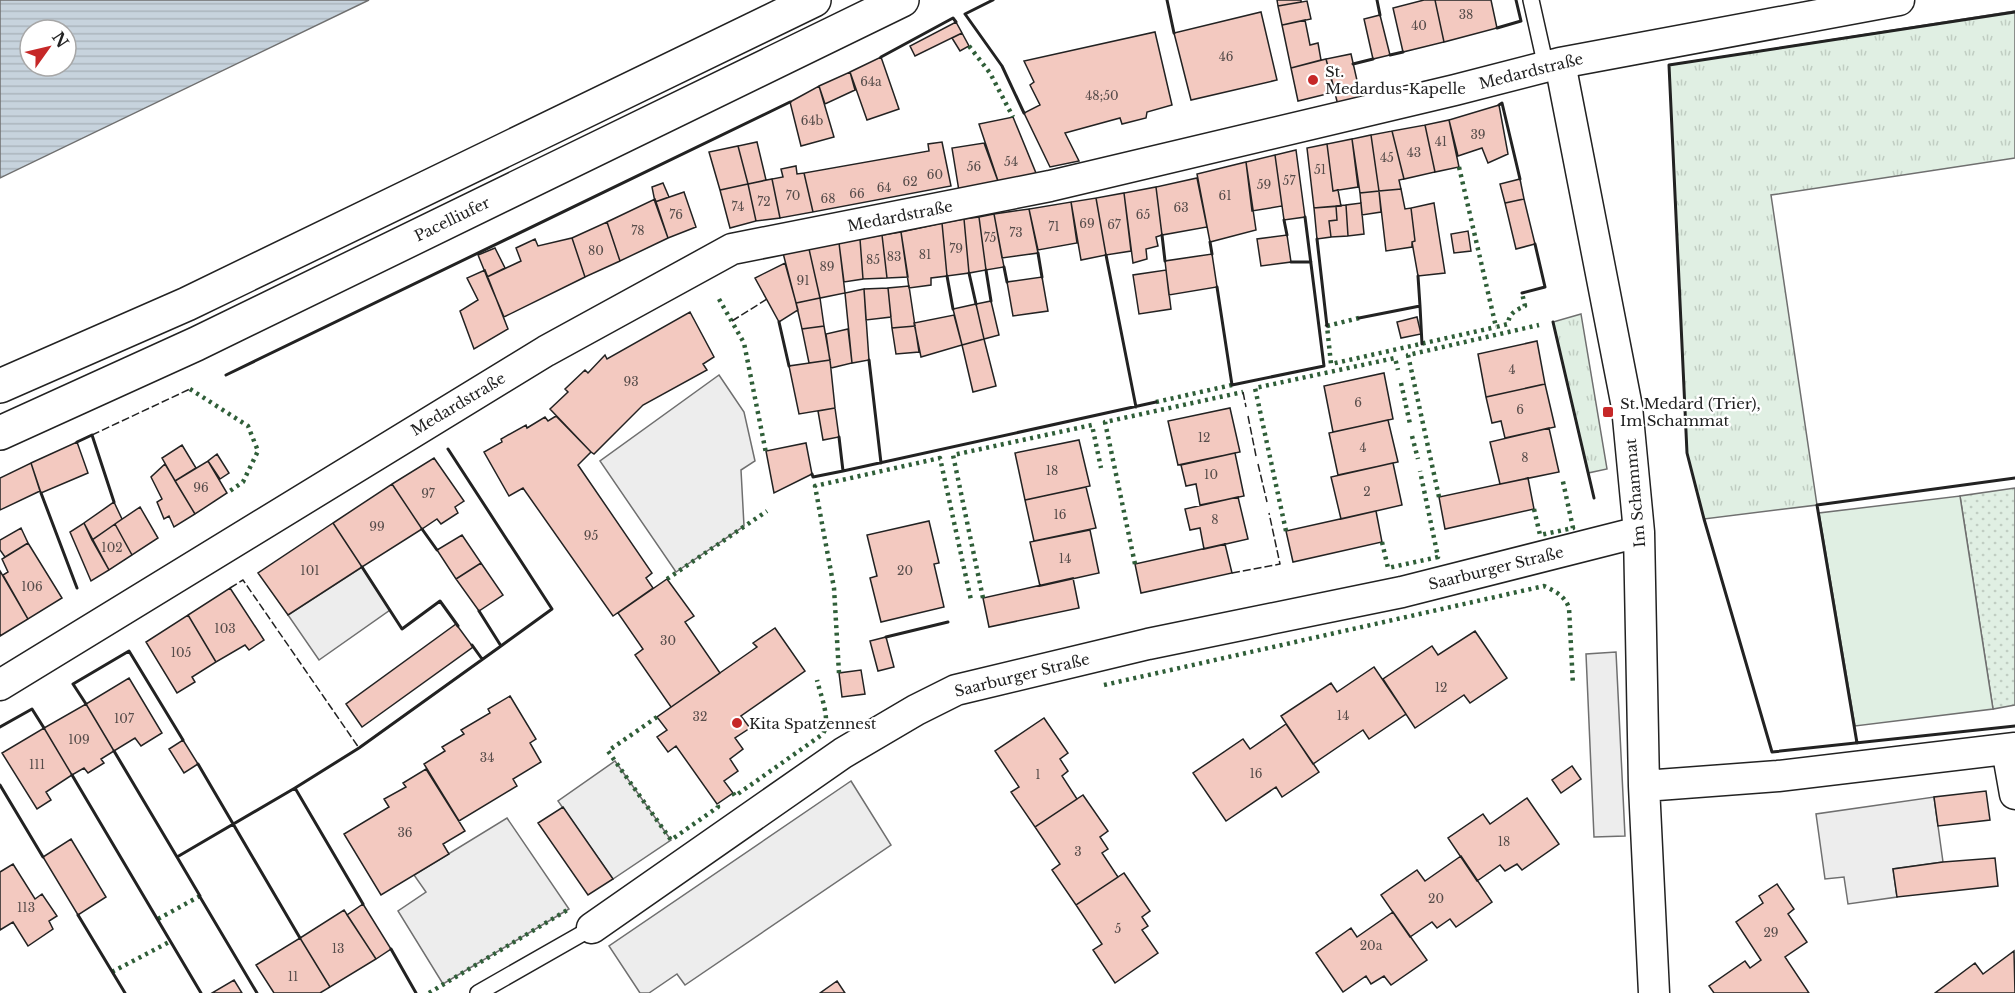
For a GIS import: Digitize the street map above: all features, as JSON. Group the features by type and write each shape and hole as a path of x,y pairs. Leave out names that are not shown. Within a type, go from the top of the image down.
{"main road":[{"path":"0,387 187,304 814,0"},
{"name":"Pacelliufer","path":"0,433 196,344 902,0"}],"street":[{"name":"Medardstraße","path":"0,685 546,351 732,249 1050,186 1553,65 1899,0"},
{"name":"Im Schammat","path":"1553,65 1627,406 1640,532 1644,786 1654,993"},
{"name":"Saarburger Straße","path":"592,928 843,753 956,690 1148,644 1402,592 1640,532"},
{"path":"1644,786 1778,776 2011,749 2015,794"}],"lane":[{"path":"1531,0 1553,65"},
{"name":"Saarburger Straße","path":"477,993 592,928"}],"green space":[{"path":"2015,11 2015,158 1771,195 1817,505 1704,519 1687,453 1669,65"},
{"path":"1581,314 1607,469 1588,473 1553,322"},
{"path":"2015,488 2015,705 1993,709 1960,496"},
{"path":"1960,496 1993,709 1855,726 1819,513"}],"shaded area":[{"path":"0,0 369,0 0,178"},
{"path":"719,375 744,412 755,461 741,470 744,526 676,572 600,461"},
{"path":"362,567 390,610 319,660 288,615"},
{"path":"1616,652 1625,836 1594,837 1586,654"},
{"path":"615,761 671,840 613,879 558,801"},
{"path":"851,781 891,845 685,985 677,974 649,993 640,993 609,946"},
{"path":"1934,797 1943,862 1893,869 1897,897 1848,904 1844,877 1825,879 1816,814"},
{"path":"507,818 569,909 443,984 398,911 426,892 414,875"}],"building":[{"path":"1277,0 1301,0 1301,2 1278,6"},
{"path":"1424,0 1435,0 1444,42 1403,52 1393,8"},
{"path":"1435,0 1491,0 1497,28 1444,42"},
{"path":"1307,1 1311,19 1282,25 1278,6"},
{"path":"1261,12 1277,80 1191,100 1174,33"},
{"path":"1380,15 1390,55 1373,59 1364,19"},
{"path":"1305,20 1310,45 1318,43 1321,60 1291,68 1282,25"},
{"path":"956,22 962,33 915,56 910,46"},
{"path":"1155,32 1172,105 1147,112 1146,118 1122,124 1120,118 1065,133 1079,161 1050,167 1024,113 1040,105 1030,85 1034,82 1024,61"},
{"path":"962,33 969,46 960,51 952,38"},
{"path":"1351,54 1361,98 1338,105 1326,59"},
{"path":"881,57 899,109 867,120 850,72"},
{"name":"St. Medardus-Kapelle","path":"1326,59 1335,92 1298,101 1291,68"},
{"path":"850,72 855,90 825,104 819,86"},
{"path":"819,86 834,137 801,146 790,102"},
{"path":"1499,105 1508,154 1488,163 1482,148 1458,156 1449,120"},
{"path":"1013,117 1038,178 999,184 979,124"},
{"path":"1449,120 1459,167 1435,172 1425,125"},
{"path":"1425,125 1435,172 1404,179 1392,131"},
{"path":"1392,131 1404,179 1399,180 1401,189 1379,191 1371,135"},
{"path":"1371,135 1379,191 1360,193 1352,139"},
{"path":"1352,139 1358,187 1333,191 1327,144"},
{"path":"757,142 766,180 748,184 738,146"},
{"path":"942,142 951,186 813,212 804,173 929,151 928,144"},
{"path":"984,143 999,184 959,191 952,148"},
{"path":"1327,144 1333,191 1338,190 1341,206 1314,208 1307,148"},
{"path":"738,146 748,184 720,190 709,152"},
{"path":"1296,150 1305,217 1284,220 1275,155"},
{"path":"1275,155 1282,206 1252,211 1246,162"},
{"path":"1246,162 1256,230 1210,242 1197,174"},
{"path":"796,166 797,174 804,173 813,212 780,218 772,179 783,177 781,169"},
{"path":"1197,178 1207,227 1162,235 1156,187"},
{"path":"772,179 780,218 756,221 748,184"},
{"path":"1520,179 1524,199 1505,203 1500,184"},
{"path":"663,183 669,197 655,202 652,187"},
{"path":"748,184 756,221 730,228 720,190"},
{"path":"1156,187 1162,235 1156,237 1158,246 1146,249 1147,259 1133,263 1124,193"},
{"path":"1401,189 1405,209 1411,208 1415,241 1412,242 1412,247 1386,251 1379,191"},
{"path":"1379,191 1381,212 1362,215 1360,193"},
{"path":"684,192 696,227 668,238 655,202"},
{"path":"1124,193 1131,251 1106,255 1096,198"},
{"path":"1096,198 1106,255 1081,260 1071,202"},
{"path":"655,199 668,238 620,261 607,222"},
{"path":"1524,199 1535,244 1516,249 1505,203"},
{"path":"1071,202 1077,243 1038,250 1029,209"},
{"path":"1361,203 1364,234 1348,236 1346,205"},
{"path":"1434,203 1445,273 1418,276 1412,242 1415,241 1411,208"},
{"path":"1346,205 1348,236 1331,237 1329,221 1337,220 1336,206"},
{"path":"1336,206 1337,220 1329,221 1331,237 1317,239 1314,208"},
{"path":"1029,209 1038,253 1002,258 994,214"},
{"path":"994,214 1004,267 986,270 979,217"},
{"path":"979,217 986,270 969,273 964,219"},
{"path":"964,219 969,273 947,276 942,223"},
{"path":"607,222 620,261 585,277 572,238"},
{"path":"942,223 947,276 931,278 931,285 909,288 901,232"},
{"path":"1468,231 1471,251 1454,253 1451,234"},
{"path":"901,232 908,277 887,278 882,235"},
{"path":"882,235 887,278 863,279 860,239"},
{"path":"1287,235 1291,262 1261,266 1257,239"},
{"path":"572,238 585,277 504,317 487,277 521,261 516,248 535,239 538,246"},
{"path":"860,239 863,279 844,282 839,243"},
{"path":"839,243 845,293 820,298 809,249"},
{"path":"495,248 505,268 487,277 478,255"},
{"path":"809,249 820,298 796,303 783,253"},
{"path":"1212,254 1217,287 1169,295 1165,261"},
{"path":"785,263 798,310 779,322 755,278"},
{"path":"485,270 508,329 474,349 460,311 478,300 467,278"},
{"path":"1166,270 1171,309 1139,314 1133,275"},
{"path":"1042,277 1048,311 1013,316 1007,282"},
{"path":"909,286 915,326 892,328 888,288"},
{"path":"888,288 891,317 866,320 864,289"},
{"path":"864,289 869,360 852,363 845,293"},
{"path":"820,298 824,326 802,329 796,303"},
{"path":"991,301 999,335 984,339 976,304"},
{"path":"976,304 984,339 962,345 953,309"},
{"path":"690,312 714,357 703,364 707,370 643,405 594,454 591,452 550,409 568,392 565,389 585,370 588,373 605,355 607,359"},
{"path":"954,315 962,345 921,357 914,323"},
{"path":"1417,317 1421,334 1401,338 1397,322"},
{"path":"824,326 830,360 809,363 802,329"},
{"path":"915,326 919,352 896,354 892,328"},
{"path":"848,329 852,363 831,368 826,334"},
{"path":"984,339 996,386 973,392 962,345"},
{"path":"1537,341 1545,384 1486,397 1478,354"},
{"path":"830,360 835,408 799,414 789,366"},
{"path":"1384,373 1393,419 1333,432 1324,386"},
{"path":"1545,384 1555,427 1505,438 1501,421 1492,423 1486,397"},
{"path":"835,408 839,437 823,440 818,411"},
{"path":"1230,408 1240,452 1178,465 1168,421"},
{"path":"556,416 591,452 578,465 652,573 646,578 653,588 613,616 523,488 509,496 484,452 526,425 527,428 545,417 548,421"},
{"path":"1388,420 1398,462 1338,475 1329,433"},
{"path":"1549,428 1559,472 1500,484 1490,442"},
{"path":"1079,440 1090,486 1025,500 1015,453"},
{"path":"77,442 88,473 41,493 31,463"},
{"path":"806,443 812,474 774,493 766,451"},
{"path":"182,445 196,468 175,481 162,458"},
{"path":"1235,453 1244,496 1200,505 1196,484 1186,486 1181,465"},
{"path":"217,454 229,473 220,479 208,461"},
{"path":"434,458 464,501 455,507 458,513 441,524 437,519 422,529 392,484"},
{"path":"208,461 227,493 195,514 175,481"},
{"path":"31,463 40,491 0,510 0,478"},
{"path":"1393,463 1402,505 1341,519 1331,477"},
{"path":"165,464 195,514 174,527 169,516 164,519 157,502 162,499 151,477"},
{"path":"1528,478 1534,509 1445,529 1439,497"},
{"path":"392,484 422,529 362,567 333,523"},
{"path":"1086,487 1096,528 1034,541 1025,500"},
{"path":"1238,497 1248,539 1204,549 1200,528 1190,530 1185,509"},
{"path":"114,502 122,519 92,540 84,523"},
{"path":"140,507 158,538 132,555 115,524"},
{"path":"1376,511 1382,542 1293,562 1286,531"},
{"path":"929,521 939,563 934,564 944,607 881,622 870,578 877,576 867,535"},
{"path":"84,523 109,570 91,581 70,532"},
{"path":"333,523 362,567 288,615 258,573"},
{"path":"115,524 132,555 109,570 92,540"},
{"path":"21,528 28,543 5,557 0,550 0,540"},
{"path":"1090,530 1099,573 1040,586 1030,542"},
{"path":"462,535 481,563 456,579 437,550"},
{"path":"28,543 62,598 28,619 3,575 8,572 2,559"},
{"path":"1225,544 1232,573 1141,593 1135,564"},
{"path":"481,563 503,595 479,611 456,579"},
{"path":"0,571 28,619 0,636"},
{"path":"1073,578 1079,608 989,627 983,598"},
{"path":"667,579 694,616 685,622 720,673 671,707 635,655 643,649 618,613"},
{"path":"230,588 264,640 249,650 245,645 216,662 188,615"},
{"path":"188,615 216,662 192,677 195,682 177,693 146,642"},
{"path":"456,624 473,647 362,727 346,704"},
{"path":"775,628 805,671 741,716 750,728 735,738 743,749 730,759 738,771 724,781 733,793 717,804 676,746 668,752 657,737 667,730 657,717 757,647 753,643"},
{"path":"1475,631 1507,678 1470,703 1464,695 1415,728 1383,679 1432,646 1438,655"},
{"path":"886,637 894,667 878,671 870,641"},
{"path":"1374,667 1406,714 1369,739 1363,730 1313,764 1281,716 1331,683 1337,692"},
{"path":"861,670 865,694 842,697 839,673"},
{"path":"129,678 162,733 141,746 135,738 114,751 86,704"},
{"path":"510,696 536,739 530,743 541,762 513,779 517,786 459,821 424,764 445,751 442,747 464,734 461,730 490,713 488,709"},
{"path":"86,704 114,751 101,759 104,763 88,773 84,768 72,775 44,728"},
{"path":"1044,718 1068,753 1060,759 1068,771 1062,776 1077,799 1035,827 1011,792 1019,787 995,751"},
{"path":"1286,724 1319,772 1282,797 1276,787 1226,821 1193,773 1243,739 1250,749"},
{"path":"44,728 72,775 46,792 51,800 37,809 2,753"},
{"path":"183,740 198,764 184,773 169,749"},
{"path":"1572,766 1581,779 1561,793 1552,780"},
{"path":"426,769 465,831 443,844 449,854 381,895 344,834 389,807 384,799 406,787 403,783"},
{"path":"1986,791 1990,820 1938,826 1934,797"},
{"path":"1083,795 1108,831 1100,837 1108,849 1102,853 1118,877 1076,905 1052,870 1060,864 1035,827"},
{"path":"1527,798 1559,844 1522,870 1517,864 1505,871 1500,865 1477,881 1448,838 1483,814 1490,824"},
{"path":"563,807 613,879 588,895 538,823"},
{"path":"71,839 106,897 78,915 43,857"},
{"path":"1461,856 1492,902 1456,927 1450,919 1437,928 1432,922 1410,937 1381,895 1417,870 1425,881"},
{"path":"1995,858 1998,886 1897,897 1893,869"},
{"path":"13,864 35,899 42,894 57,916 49,921 53,929 28,946 13,922 0,930 0,872"},
{"path":"1124,873 1150,911 1142,917 1148,926 1142,930 1158,953 1115,983 1093,950 1102,944 1076,905"},
{"path":"1777,884 1794,909 1788,914 1807,942 1785,957 1809,993 1714,993 1709,986 1745,961 1750,968 1761,960 1736,922 1763,903 1759,896"},
{"path":"363,904 391,949 376,959 347,915"},
{"path":"344,910 376,959 330,987 300,938"},
{"path":"1393,912 1427,960 1391,985 1384,976 1371,984 1366,976 1343,992 1316,953 1351,928 1357,937"},
{"path":"300,938 330,987 320,993 274,993 256,965"},
{"path":"2014,951 2015,993 1935,993 1975,963 1983,974"},
{"path":"234,980 242,993 212,993"},
{"path":"837,981 845,993 820,993"}],"hedge":[{"path":"969,46 990,73 1013,117"},
{"path":"1459,167 1496,327 1508,324 1511,315 1525,306 1522,293"},
{"path":"719,299 744,343 766,453"},
{"path":"1359,318 1327,326 1331,364 1496,327"},
{"path":"1439,497 1408,355 1539,325"},
{"path":"1286,531 1255,388 1395,358 1398,370"},
{"path":"1401,383 1410,424"},
{"path":"1156,402 1232,385"},
{"path":"190,389 248,426 258,451 243,482 227,493"},
{"path":"1135,564 1105,422 1243,392"},
{"path":"983,598 953,455 1092,425 1101,468"},
{"path":"1412,436 1418,459"},
{"path":"839,673 834,588 815,486 940,458 971,600"},
{"path":"1382,542 1388,568 1438,557 1420,471"},
{"path":"1534,509 1540,535 1573,528 1562,477"},
{"path":"667,579 767,511"},
{"path":"1104,685 1544,586 1562,597 1569,608 1573,685"},
{"path":"733,793 735,796 823,734 826,715 817,680"},
{"path":"657,717 608,751 671,840 718,807 717,804"},
{"path":"158,919 200,896"},
{"path":"429,993 569,909"},
{"path":"112,972 171,941"}],"fence":[{"path":"732,321 767,299"},
{"path":"92,435 190,389"},
{"path":"1243,392 1246,407"},
{"path":"1248,416 1256,456"},
{"path":"1258,464 1267,502"},
{"path":"1232,573 1280,564 1269,513"},
{"path":"230,588 243,580 359,748"}],"wall":[{"path":"993,0 965,14 1002,66 1024,113"},
{"path":"1167,0 1174,33"},
{"path":"1377,0 1380,15"},
{"path":"1497,28 1521,21 1516,0"},
{"path":"2015,12 1669,65 1687,453 1772,752 2015,726"},
{"path":"881,57 953,18 956,22"},
{"path":"1390,55 1403,52"},
{"path":"1353,64 1373,59"},
{"path":"226,375 790,102"},
{"path":"1499,105 1502,103 1520,179"},
{"path":"1217,287 1232,385 1324,366 1305,217"},
{"path":"1284,220 1287,235"},
{"path":"1162,235 1165,261"},
{"path":"1317,239 1327,326"},
{"path":"1210,242 1212,254"},
{"path":"1522,293 1545,287 1535,244"},
{"path":"1038,253 1042,277"},
{"path":"1106,255 1136,407"},
{"path":"1291,262 1311,262"},
{"path":"1004,267 1007,282"},
{"path":"986,270 991,301"},
{"path":"969,273 976,304"},
{"path":"947,276 953,309"},
{"path":"1418,276 1420,306"},
{"path":"1359,318 1420,306 1422,344"},
{"path":"779,322 789,366"},
{"path":"1553,322 1594,498"},
{"path":"869,360 881,463"},
{"path":"812,474 813,477 843,471 1156,402"},
{"path":"77,442 92,435 114,502"},
{"path":"839,437 843,471"},
{"path":"448,449 552,609 501,646"},
{"path":"1857,743 1817,505 2015,478"},
{"path":"41,493 77,588"},
{"path":"422,529 437,550"},
{"path":"362,567 402,629 440,601 458,626"},
{"path":"295,788 359,748 501,646 479,611"},
{"path":"886,637 948,622"},
{"path":"472,645 482,659"},
{"path":"86,704 73,684 129,651 183,740"},
{"path":"0,727 32,709 44,728"},
{"path":"114,751 177,857"},
{"path":"198,764 300,938"},
{"path":"72,775 201,993"},
{"path":"0,785 43,857"},
{"path":"200,896 177,857 295,788 363,904"},
{"path":"200,897 257,993"},
{"path":"78,915 125,993"},
{"path":"391,949 416,993"}],"place":[{"name":"St. Medardus-Kapelle","path":"1313,80"},
{"name":"St. Medard (Trier), Im Schammat","path":"1608,412"},
{"name":"Kita Spatzennest","path":"737,723"}]}
